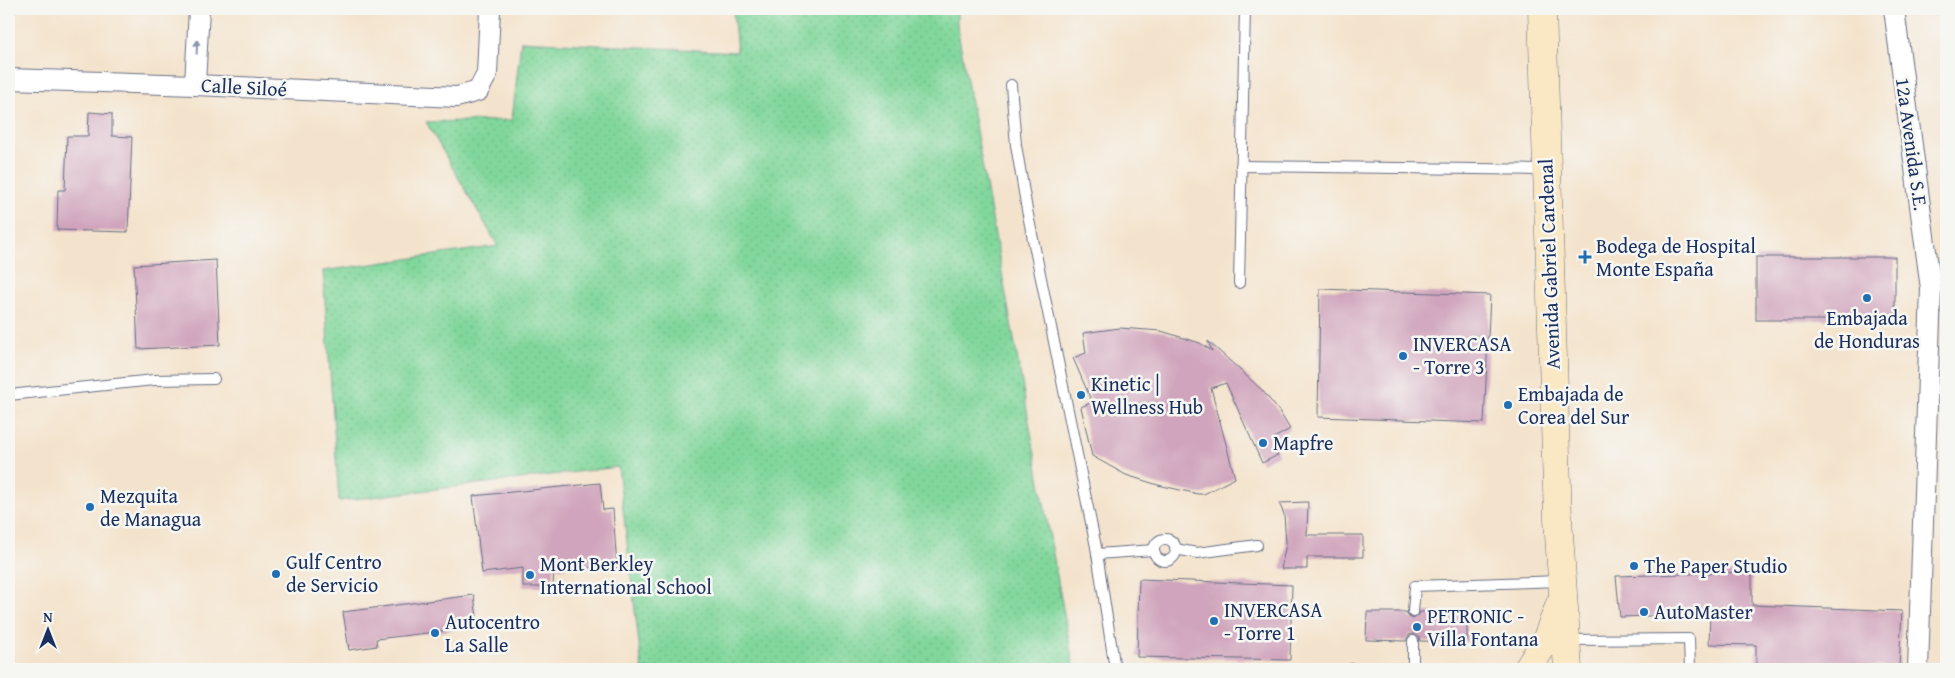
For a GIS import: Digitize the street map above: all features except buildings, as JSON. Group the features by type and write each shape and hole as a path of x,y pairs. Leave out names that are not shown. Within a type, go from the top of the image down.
{"street":[{"path":"195,85 199,9"},
{"name":"Calle Siloé","path":"9,79 457,97 478,91 487,74 490,9"},
{"name":"Avenida Gabriel Cardenal","path":"1542,9 1558,519 1568,669"},
{"name":"12a Avenida S.E.","path":"1894,9 1939,289 1918,669"},
{"path":"1528,669 1546,638 1563,588"}],"lane":[{"path":"1239,283 1245,9"},
{"path":"1011,85 1016,145 1027,210 1043,280 1097,554 1115,669"},
{"path":"1241,166 1546,170"},
{"path":"9,395 154,380 214,379"},
{"path":"1162,540 1169,540 1175,549 1174,556 1165,561 1159,559 1154,550 1156,544 1162,540"},
{"path":"1175,549 1197,553 1258,545"},
{"path":"1097,554 1154,550"},
{"path":"1414,612 1414,586 1563,588"},
{"path":"1566,640 1689,639 1690,669"},
{"path":"1351,669 1413,669 1413,641"}],"green space":[{"path":"733,9 957,9 957,26 1074,669 642,669 618,467 339,501 323,271 498,246 426,122 512,120 521,41 737,52"}],"place":[{"name":"Bodega de Hospital Monte España","path":"1585,257"},
{"name":"Embajada de Honduras","path":"1867,298"},
{"name":"INVERCASA - Torre 3","path":"1403,356"},
{"name":"Kinetic | Wellness Hub","path":"1081,395"},
{"name":"Embajada de Corea del Sur","path":"1508,405"},
{"name":"Mapfre","path":"1263,443"},
{"name":"Mezquita de Managua","path":"90,507"},
{"name":"The Paper Studio","path":"1634,566"},
{"name":"Gulf Centro de Servicio","path":"276,574"},
{"name":"Mont Berkley International School","path":"530,575"},
{"name":"AutoMaster","path":"1644,612"},
{"name":"INVERCASA - Torre 1","path":"1214,621"},
{"name":"PETRONIC - Villa Fontana","path":"1417,627"},
{"name":"Autocentro La Salle","path":"435,633"}]}
